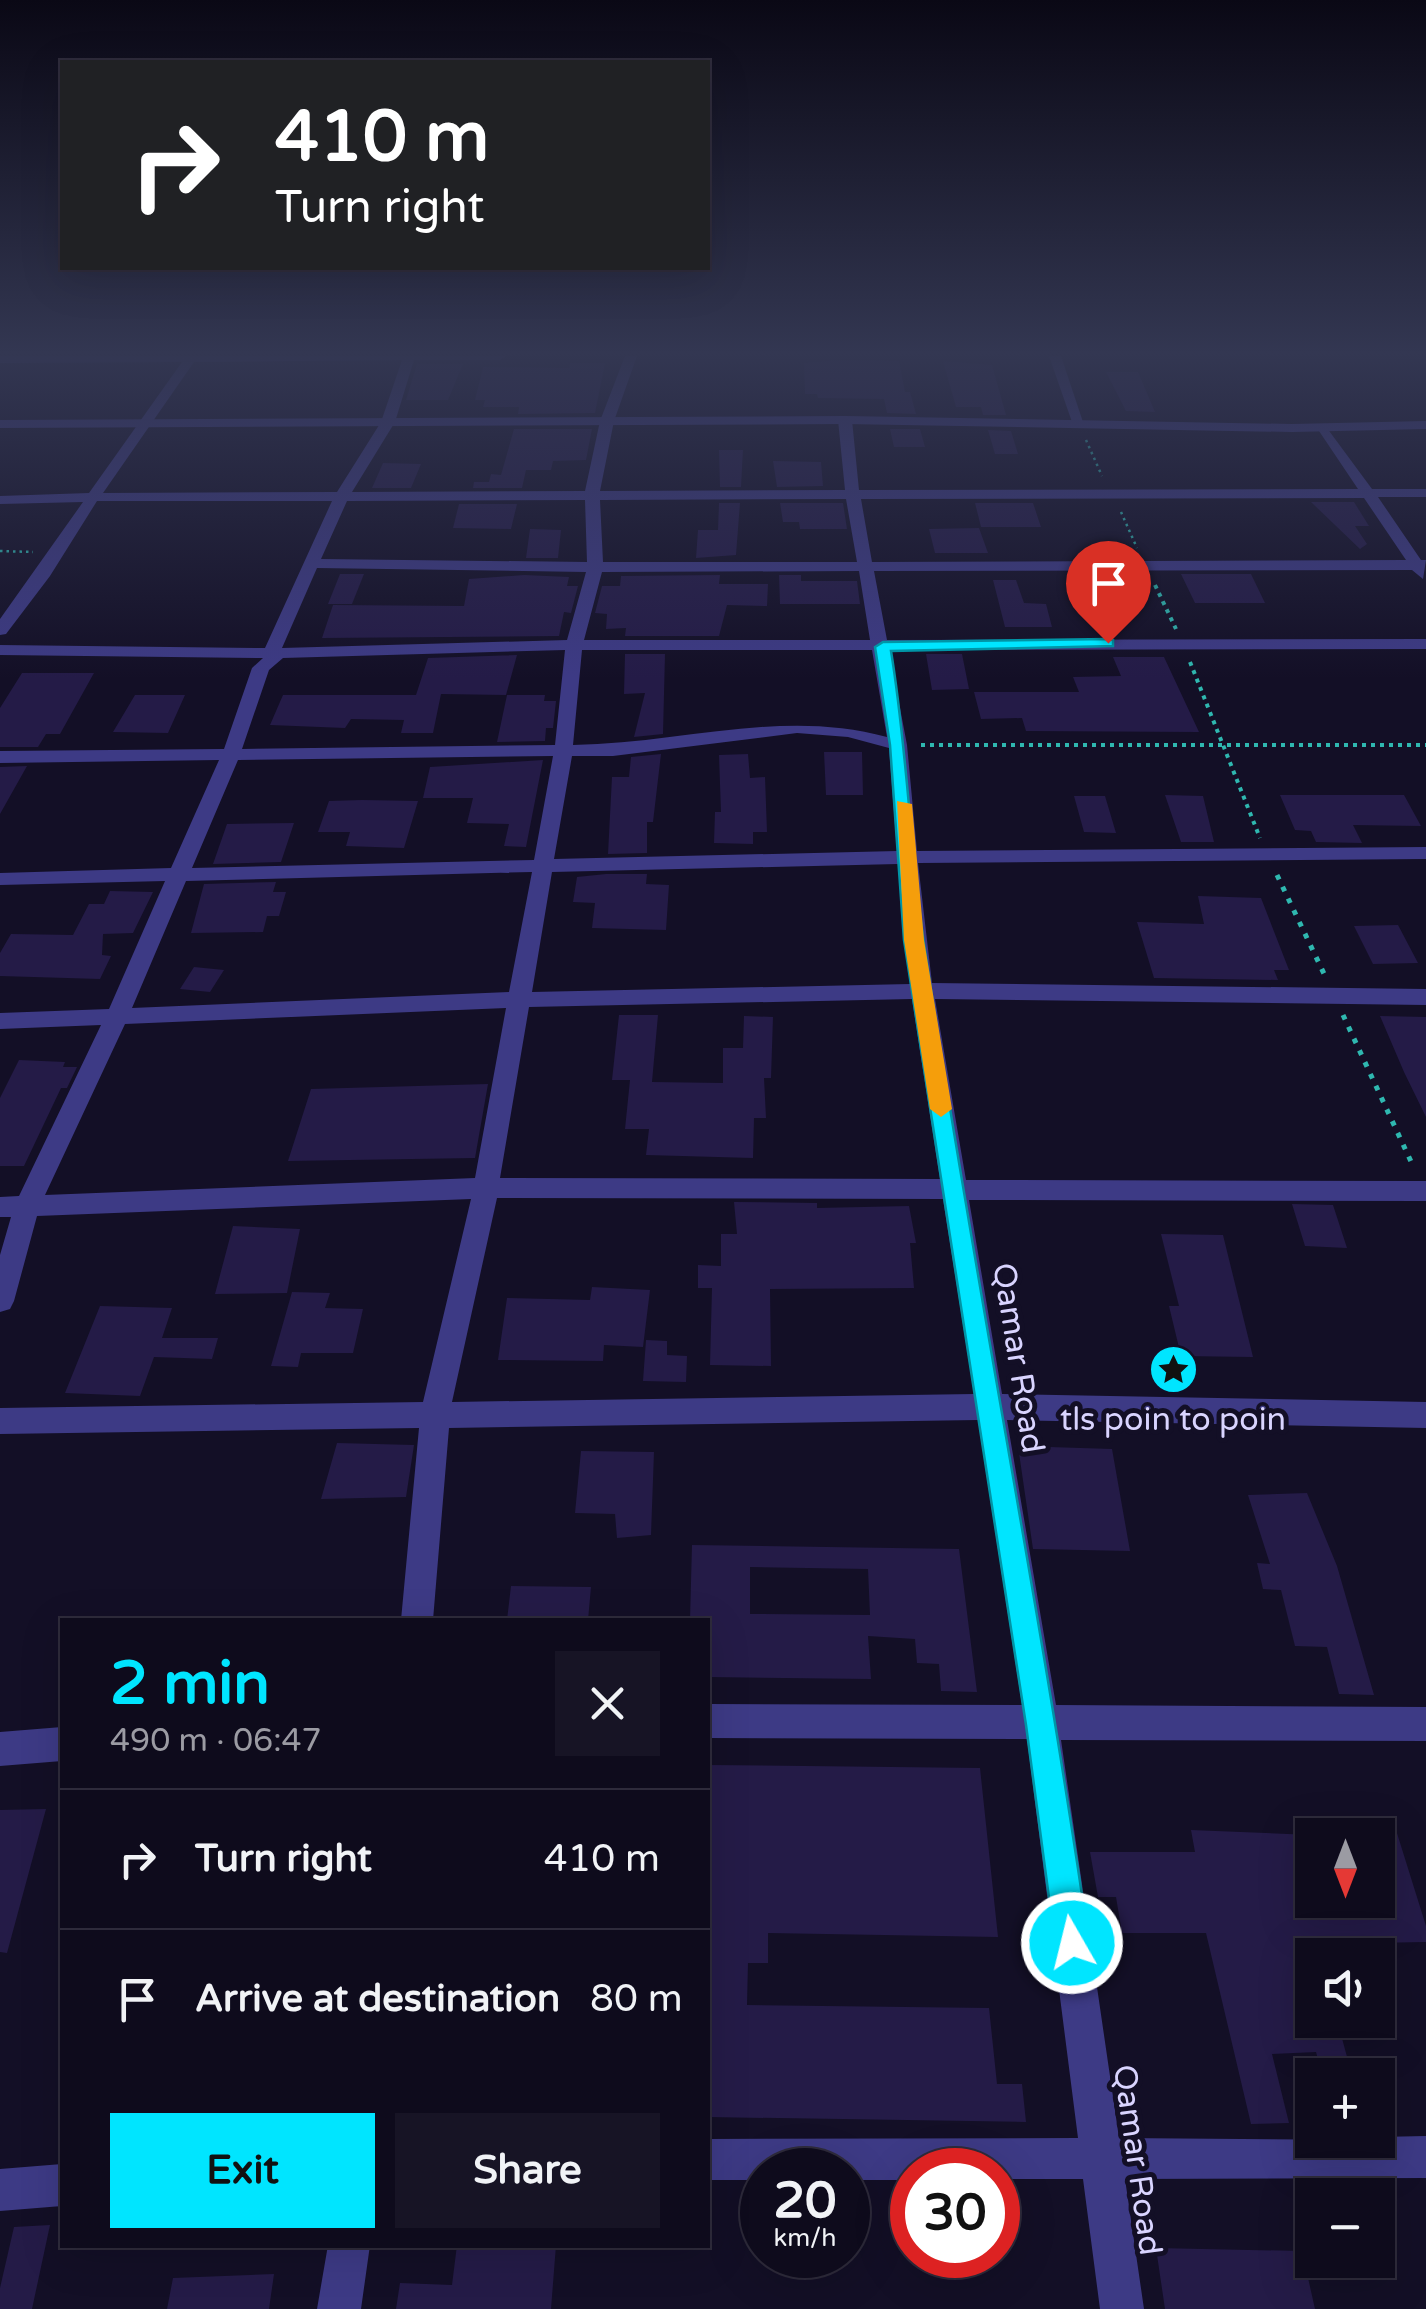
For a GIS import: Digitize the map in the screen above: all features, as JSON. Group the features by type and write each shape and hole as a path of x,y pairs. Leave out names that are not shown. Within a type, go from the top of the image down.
{"street":[{"path":"0,630 44,573 115,464"},
{"path":"0,1301 27,1207 116,1018 231,754 261,668 274,653 309,563 362,464"},
{"path":"417,1618 435,1416 486,1188 539,868 564,748 574,645 594,567 592,493 598,464"},
{"name":"Qamar Road","path":"849,464 898,745 922,991 1042,1725 1122,2309"},
{"path":"1349,464 1423,570"},
{"path":"0,500 340,500 592,493 1426,493"},
{"path":"309,563 594,567 1144,563 1423,570"},
{"path":"0,650 274,653 574,645 1426,644"},
{"path":"0,757 645,747 797,728 849,732 898,745"},
{"path":"0,880 908,857 1426,853"},
{"path":"0,1022 516,1000 922,991 1426,997"},
{"path":"0,1208 486,1188 1425,1190"},
{"path":"0,1421 990,1407 1426,1415"},
{"path":"710,1721 1426,1724"},
{"path":"0,1749 60,1744"},
{"path":"710,2160 1426,2157"},
{"path":"0,2190 60,2184"},
{"path":"339,2309 349,2248"}],"path":[{"path":"1098,464 1183,642 1267,853 1425,1190"},
{"path":"898,745 1426,745"}],"building":[{"path":"383,464 421,464 411,488 372,488"},
{"path":"504,464 552,464 551,470 526,470 522,488 473,488 474,482 489,482 491,474 501,475"},
{"path":"719,464 742,464 741,487 720,487"},
{"path":"773,464 821,464 823,486 777,487"},
{"path":"1311,502 1354,502 1369,526 1355,526 1367,544 1360,549"},
{"path":"719,503 740,503 736,555 696,558 698,530 718,530"},
{"path":"780,503 843,503 847,529 800,529 799,522 783,522"},
{"path":"975,503 1033,503 1041,527 981,527"},
{"path":"459,504 517,504 511,529 453,528"},
{"path":"979,528 988,553 935,553 929,529"},
{"path":"530,529 561,530 558,558 526,558"},
{"path":"340,574 364,574 352,604 328,604"},
{"path":"1087,574 1125,574 1135,603 1096,603"},
{"path":"1181,574 1251,574 1265,603 1195,603"},
{"path":"720,575 719,584 768,584 767,606 727,605 719,636 625,636 626,628 606,629 607,614 595,613 602,586 620,586 621,576"},
{"path":"779,575 801,575 801,581 857,581 860,604 780,604"},
{"path":"569,577 567,586 578,586 571,613 564,612 559,636 322,638 333,605 464,606 469,579"},
{"path":"993,580 1016,580 1024,603 1046,604 1052,627 1005,627"},
{"path":"625,654 665,654 663,734 634,737 645,693 624,694"},
{"path":"926,654 962,654 969,689 932,690"},
{"path":"517,655 506,695 441,694 433,733 401,733 404,720 351,719 345,728 270,725 283,695 416,695 428,658"},
{"path":"1113,657 1164,657 1199,732 1026,731 1022,718 981,719 974,692 1079,692 1073,677 1121,676"},
{"path":"22,673 94,673 60,734 46,734 38,747 0,747 0,708"},
{"path":"135,695 185,695 168,733 113,732"},
{"path":"507,695 545,695 544,701 556,701 553,728 546,728 545,741 497,742"},
{"path":"824,752 862,752 863,795 826,795"},
{"path":"661,754 653,822 647,822 647,853 608,854 612,777 629,777 631,757"},
{"path":"748,754 750,778 765,777 767,832 753,832 753,844 714,843 715,812 721,812 719,755"},
{"path":"543,760 526,847 504,846 509,824 467,823 473,798 423,798 430,767"},
{"path":"27,766 0,814 0,767"},
{"path":"1165,795 1203,796 1214,842 1181,842"},
{"path":"1280,795 1404,795 1421,826 1353,825 1362,843 1316,842 1311,831 1295,830"},
{"path":"1074,796 1105,796 1116,833 1084,832"},
{"path":"329,801 418,801 404,848 346,846 350,832 318,832"},
{"path":"294,823 281,862 213,864 227,824"},
{"path":"647,874 646,884 669,885 666,930 592,928 595,903 573,902 577,877"},
{"path":"276,882 273,892 286,892 279,916 267,916 263,932 191,933 204,884"},
{"path":"110,891 153,892 133,933 103,934 102,955 111,956 100,979 0,976 0,953 11,934 73,935 89,904 104,904"},
{"path":"1198,896 1261,898 1289,970 1274,970 1278,980 1154,978 1137,922 1204,924"},
{"path":"1398,925 1418,963 1373,964 1354,926"},
{"path":"194,967 224,970 210,992 180,989"},
{"path":"619,1015 658,1015 652,1082 723,1083 723,1048 743,1048 744,1016 773,1017 771,1078 764,1078 766,1118 754,1118 753,1158 646,1155 649,1129 625,1129 630,1080 612,1080"},
{"path":"1380,1016 1426,1017 1426,1117 1404,1072"},
{"path":"19,1060 65,1062 63,1067 77,1067 67,1088 61,1088 24,1166 0,1166 0,1098"},
{"path":"488,1084 475,1158 288,1161 311,1089"},
{"path":"734,1202 817,1203 817,1208 909,1206 916,1243 910,1243 914,1288 770,1289 771,1366 710,1365 712,1288 698,1288 698,1265 721,1266 721,1234 737,1234"},
{"path":"1292,1204 1333,1205 1347,1248 1305,1246"},
{"path":"233,1226 300,1229 287,1293 215,1294"},
{"path":"1161,1234 1223,1235 1253,1357 1181,1356 1169,1306 1179,1306"},
{"path":"592,1287 650,1290 643,1347 604,1345 603,1361 498,1360 507,1298 590,1300"},
{"path":"292,1292 330,1293 325,1308 363,1309 353,1353 301,1353 298,1367 271,1366"},
{"path":"100,1306 172,1308 162,1338 218,1338 212,1359 154,1357 140,1396 65,1393"},
{"path":"646,1340 667,1341 667,1355 687,1356 686,1382 643,1381"},
{"path":"337,1443 414,1445 406,1497 321,1499"},
{"path":"1018,1446 1112,1449 1130,1551 1033,1549"},
{"path":"581,1451 654,1452 651,1535 617,1538 615,1514 575,1513"},
{"path":"1307,1493 1337,1566 1374,1695 1339,1694 1327,1647 1295,1646 1281,1590 1263,1589 1257,1563 1270,1564 1248,1495"},
{"path":"692,1545 959,1549 977,1692 941,1691 939,1664 917,1663 915,1639 868,1636 871,1679 710,1677 710,1618 690,1618","holes":["750,1567 868,1569 870,1615 750,1614"]},
{"path":"511,1586 591,1587 588,1618 507,1618"},
{"path":"710,1765 980,1768 998,1937 768,1933 768,1963 748,1963 747,2005 989,2008 997,2084 1022,2084 1026,2122 710,2117"},
{"path":"46,1809 7,1953 0,1952 0,1810"},
{"path":"1191,1830 1295,1834 1295,1918 1395,1918 1396,1830 1426,1926 1426,1942 1395,1943 1395,1938 1295,1938 1295,2038 1342,2038 1347,2058 1318,2058 1316,2052 1272,2054 1289,2123 1251,2124 1206,1933 1122,1933 1116,1897 1098,1897 1090,1852 1195,1852"},
{"path":"50,2225 32,2309 0,2309 0,2288 14,2227"},
{"path":"457,2248 556,2248 551,2309 396,2309 400,2283 452,2285"},
{"path":"1156,2248 1295,2251 1295,2278 1308,2278 1315,2309 1165,2309"},
{"path":"274,2274 269,2309 167,2309 173,2278"}],"slow traffic":[{"path":"903,804 914,940 941,1109"}],"place":[{"name":"tls poin to poin","path":"1173,1370"}],"route":[{"path":"1072,1943 1042,1725 914,940 898,745 883,647 1108,643"}]}
